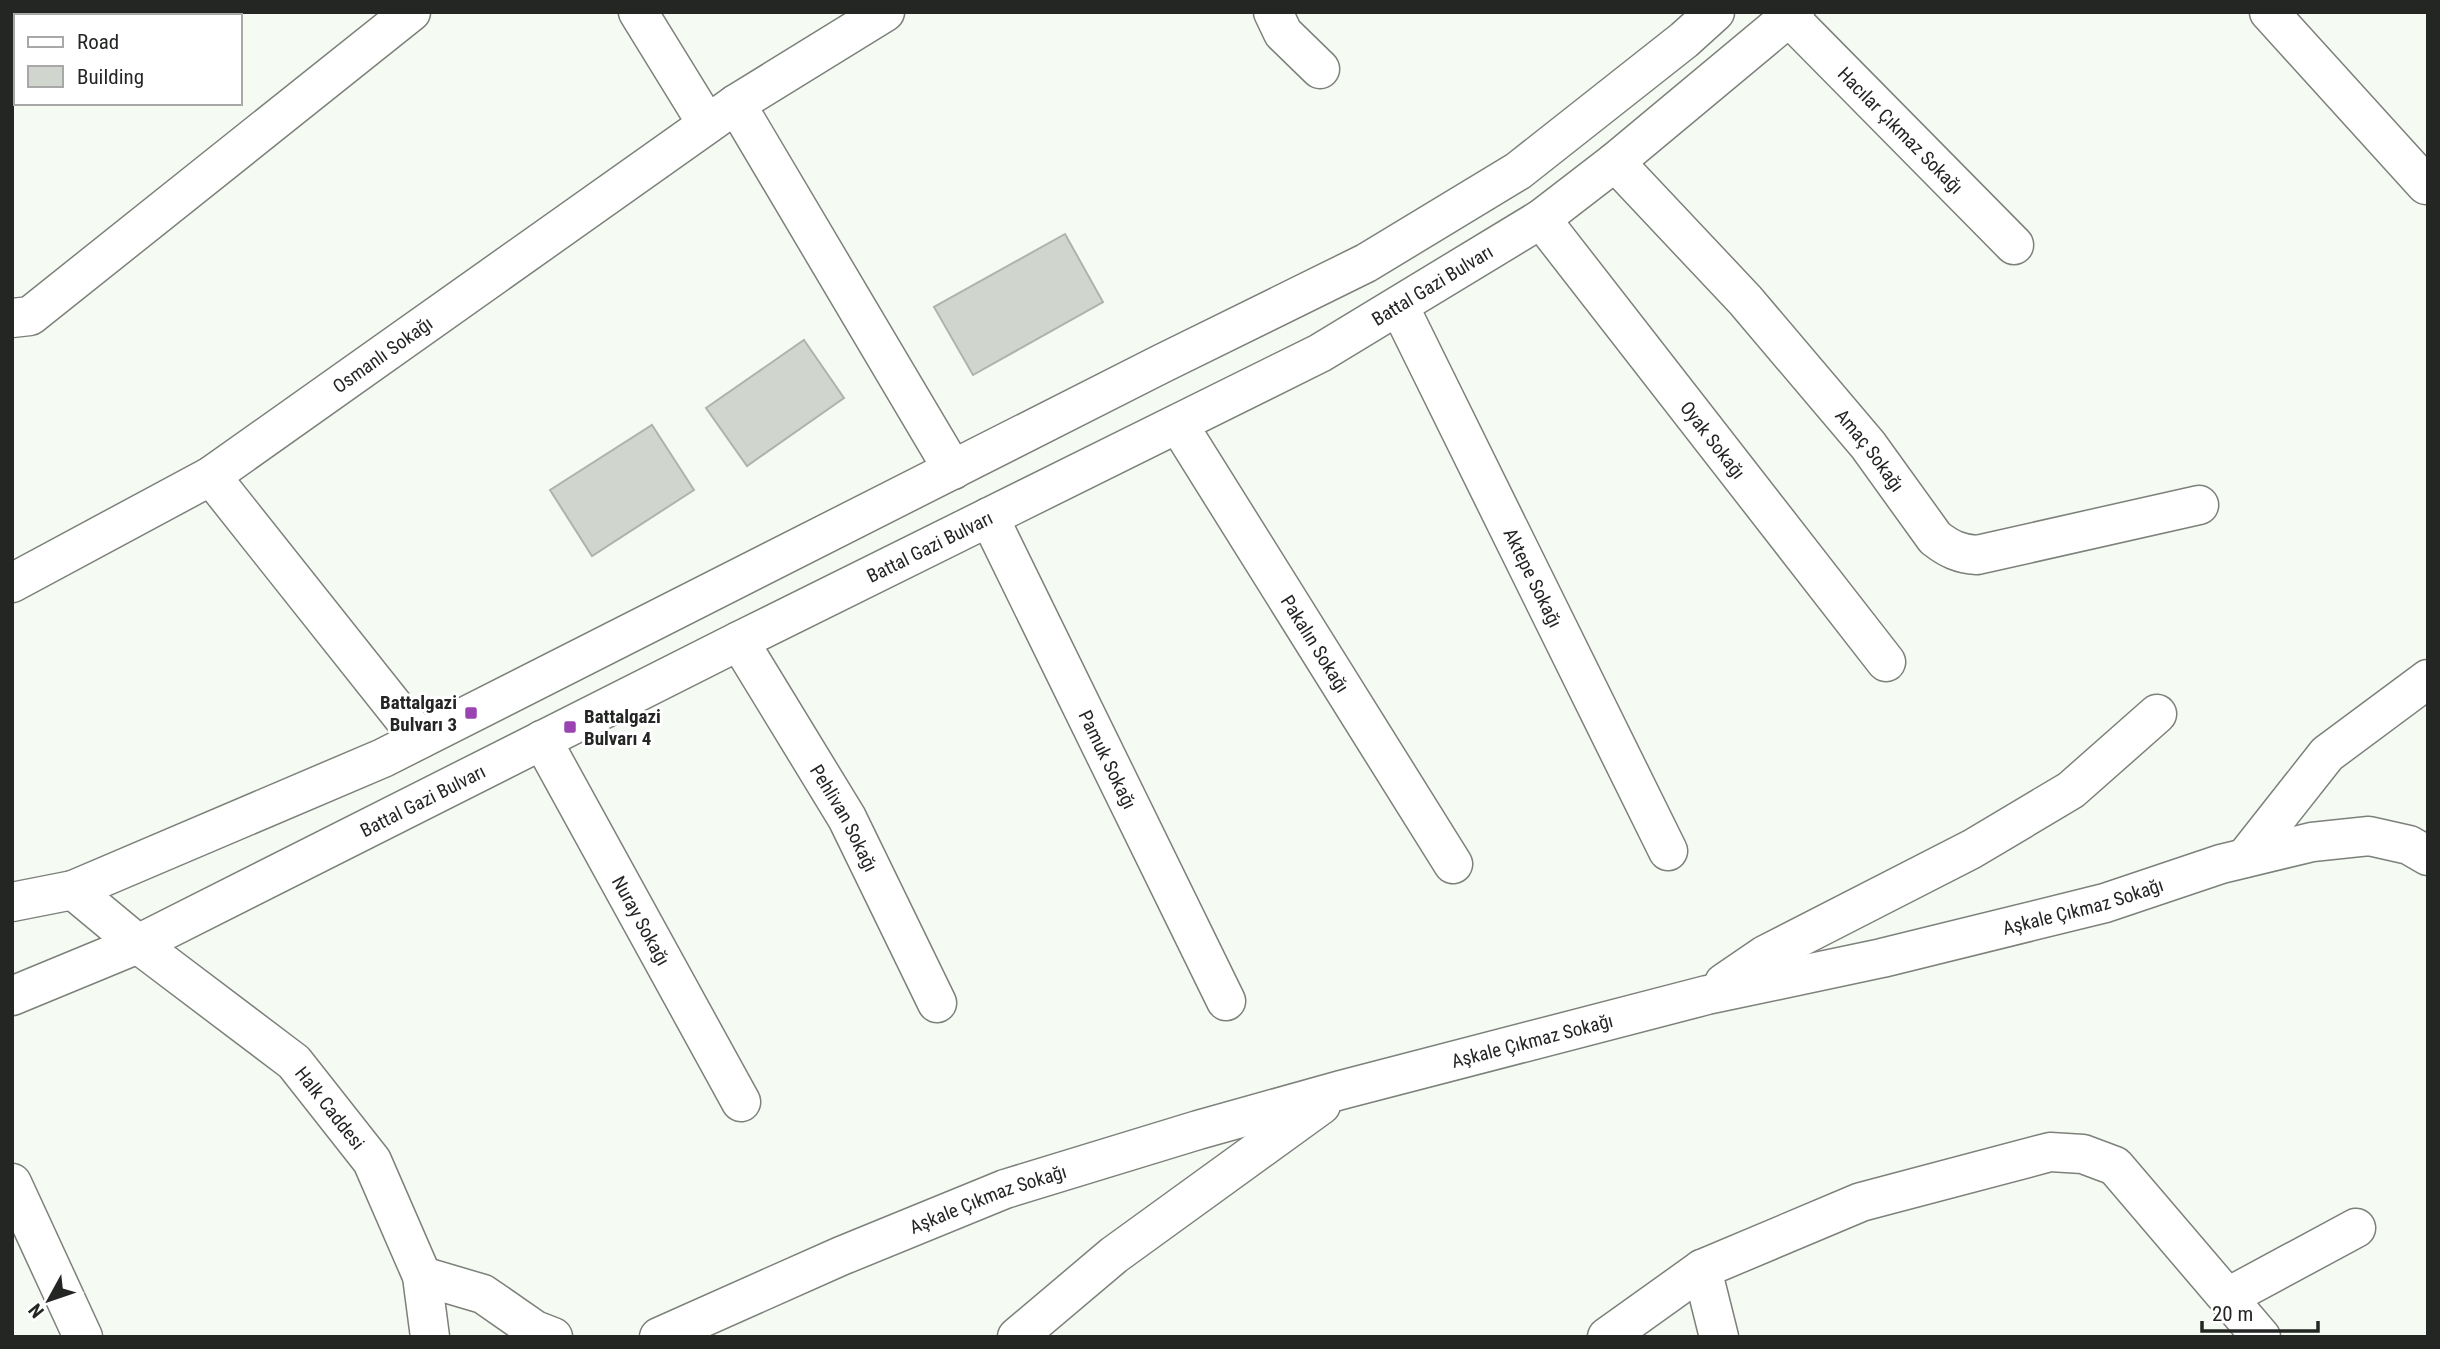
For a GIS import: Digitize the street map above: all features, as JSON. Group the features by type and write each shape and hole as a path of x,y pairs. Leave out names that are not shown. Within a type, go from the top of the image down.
{"street":[{"path":"12,318 30,316 411,12"},
{"path":"638,12 722,114 953,470"},
{"name":"Osmanlı Sokağı","path":"12,583 211,476 722,114 886,12"},
{"path":"1273,12 1283,33 1320,69"},
{"path":"12,902 73,890 383,758 1366,263 1518,171 1684,40 1715,12"},
{"path":"2269,12 2426,185"},
{"name":"Battal Gazi Bulvarı","path":"12,996 138,944 739,641 1320,353 1541,219 1615,162 1792,15"},
{"name":"Hacılar Çıkmaz Sokağı","path":"1792,15 2014,245"},
{"name":"Amaç Sokağı","path":"1615,162 1745,300 1868,445 1935,538 1947,548 1961,554 1977,555 2199,505"},
{"name":"Oyak Sokağı","path":"1541,219 1886,662"},
{"name":"Aktepe Sokağı","path":"1399,306 1668,851"},
{"name":"Pakalın Sokağı","path":"1178,424 1453,864"},
{"path":"211,476 420,739"},
{"name":"Pamuk Sokağı","path":"989,517 1226,1001"},
{"name":"Pehlivan Sokağı","path":"739,641 847,818 937,1003"},
{"path":"2245,858 2327,754 2428,679"},
{"path":"1707,995 1765,955 1972,849 2071,790 2157,714"},
{"name":"Nuray Sokağı","path":"541,740 741,1102"},
{"name":"Aşkale Çıkmaz Sokağı","path":"659,1337 842,1256 1005,1189 1341,1090 1707,995 1882,958 2105,904 2221,864 2312,842 2369,836 2409,845 2428,856"},
{"name":"Halk Caddesi","path":"73,890 138,944 295,1062 372,1161 422,1276 430,1337"},
{"path":"1017,1337 1114,1255 1341,1090"},
{"path":"1607,1337 1702,1269 1861,1202 2050,1152 2083,1154 2115,1166 2261,1337"},
{"path":"12,1183 83,1337"},
{"path":"2228,1297 2356,1228"},
{"path":"1702,1269 1719,1337"},
{"path":"422,1276 483,1294 543,1335"}],"building":[{"path":"12,12 114,14 14,14 14,55"},
{"path":"1065,234 1103,302 973,375 934,307"},
{"path":"804,340 844,398 747,466 706,408"},
{"path":"652,425 694,490 592,556 550,490"}],"place":[{"name":"Battalgazi Bulvarı 3","path":"471,713"},
{"name":"Battalgazi Bulvarı 4","path":"570,727"}]}
